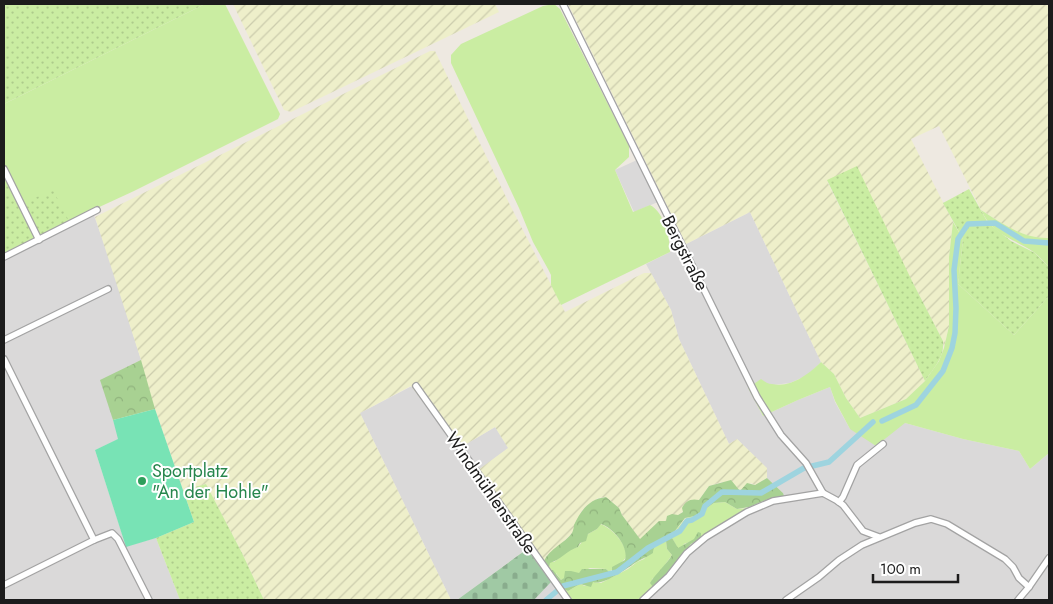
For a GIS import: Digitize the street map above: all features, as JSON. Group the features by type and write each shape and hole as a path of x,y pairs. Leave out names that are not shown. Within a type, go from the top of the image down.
{"street":[{"name":"Bergstraße","path":"563,4 757,397 781,435 806,464 823,493"},
{"path":"4,169 38,240"},
{"path":"4,257 97,210"},
{"path":"4,340 108,289"},
{"path":"4,359 94,540"},
{"name":"Windmühlenstraße","path":"416,386 568,600"},
{"path":"839,502 857,465 882,444"},
{"path":"643,600 669,576 693,547 739,516 773,501 823,493 839,502 863,531 879,537"},
{"path":"786,600 844,556 862,545 930,519 940,521 1005,559 1014,567 1019,578 1029,588"},
{"path":"862,545 863,531"},
{"path":"4,585 94,540 114,534 149,600"},
{"path":"1022,599 1049,558"}],"shaded area":[{"path":"637,160 658,202 634,212 615,170"},
{"path":"92,210 110,260 141,360 113,420 119,439 95,450 126,546 156,538 180,600 4,600 4,254"},
{"path":"750,212 821,362 808,375 790,383 748,388 763,416 830,387 835,402 850,429 905,423 963,439 1019,451 1030,469 1049,453 1049,600 640,600 667,574 696,539 749,508 768,499 783,496 783,493 767,478 766,468 737,439 729,444 679,339 671,310 646,264"},
{"path":"412,386 458,449 495,427 509,448 474,473 501,512 532,545 457,600 451,600 360,413"},
{"path":"556,578 571,600 534,600 551,582"}],"green space":[{"path":"4,4 205,4 4,104"},
{"path":"205,4 225,4 280,114 278,119 134,191 69,221 23,203 4,163 4,104"},
{"path":"233,4 495,4 499,12 291,112 284,110"},
{"path":"554,4 560,9 629,146 629,157 615,170 633,212 650,205 655,208 665,225 670,252 561,305 551,285 551,275 533,242 451,63 451,55 461,44 543,6"},
{"path":"568,4 1049,4 1049,238 1035,239 1011,229 981,210 939,126 911,139 953,222 949,257 949,326 944,348 943,341 912,281 827,181 925,381 906,399 860,418 846,398 834,374 821,362 750,212 686,244"},
{"path":"430,51 435,51 509,203 565,312 644,273 651,273 671,310 679,339 729,444 737,439 767,468 767,478 755,485 751,483 740,492 728,482 709,486 699,500 678,515 666,521 659,521 640,540 619,508 606,497 598,498 585,507 573,532 554,551 547,555 544,561 532,545 501,512 474,473 508,448 495,427 458,449 411,386 360,413 451,600 264,600 206,484 183,490 155,409 113,420 110,376 141,360 95,217"},
{"path":"4,163 23,203 53,190 69,221 4,254"},
{"path":"857,166 943,341 940,358 925,381 827,180"},
{"path":"969,189 988,223 1011,241 1035,253 1049,267 1049,296 1014,335 958,284 963,239 943,203"},
{"path":"981,210 1022,233 1040,238 1049,238 1049,267 1035,253 998,232 986,219"},
{"path":"953,222 963,239 958,284 1014,335 1049,296 1049,453 1030,469 1019,451 963,439 905,423 876,446 850,429 835,401 830,387 763,416 748,388 761,379 779,385 793,382 811,371 821,362 834,374 846,398 860,418 906,399 925,381 939,361 949,326 949,257"},
{"path":"141,360 155,409 113,420 100,380"},
{"path":"155,409 194,522 156,538 126,547 95,450 118,439 113,420"},
{"path":"767,478 784,496 737,509 725,502 714,503 695,516 685,518 671,536 678,548 694,539 698,532 701,533 701,538 691,544 667,574 653,587 650,583 672,555 667,549 666,541 660,541 654,548 653,553 603,582 593,582 591,587 580,584 568,591 562,588 550,570 553,570 561,580 564,578 565,571 579,573 582,569 606,569 609,572 612,571 612,567 625,560 625,549 619,538 610,529 601,524 597,529 588,534 586,541 550,563 549,567 544,561 572,533 574,525 586,506 600,498 606,497 619,508 640,539 659,521 666,521 667,516 672,514 678,515 683,512 682,508 687,502 693,499 699,500 709,486 731,480 740,491 747,483 755,485"},
{"path":"206,484 264,600 180,600 156,538 194,522 183,490"},
{"path":"725,502 737,509 749,508 701,538 684,544 682,548 678,549 671,536 686,518 695,516 714,503"},
{"path":"600,524 618,537 626,552 626,557 608,572 606,569 590,568 561,580 556,573 556,578 551,582 527,549 532,545 548,567 550,562 554,562 569,550 578,547 588,534 597,529"},
{"path":"660,541 666,541 667,549 672,555 657,576 652,579 653,587 640,600 571,600 563,588 568,591 580,584 585,586 593,582 601,583 644,559"},
{"path":"527,549 551,582 534,600 457,600"}],"waterway":[{"path":"882,421 916,405 943,371 952,348 955,333 954,270 958,239 968,224 995,223 1024,241 1049,243"},
{"path":"546,600 563,586 617,572 648,548 680,531 687,521 702,514 705,506 722,492 761,493 804,468 829,462 873,422"}],"place":[{"name":"Sportplatz \"An der Hohle\"","path":"142,481"}]}
